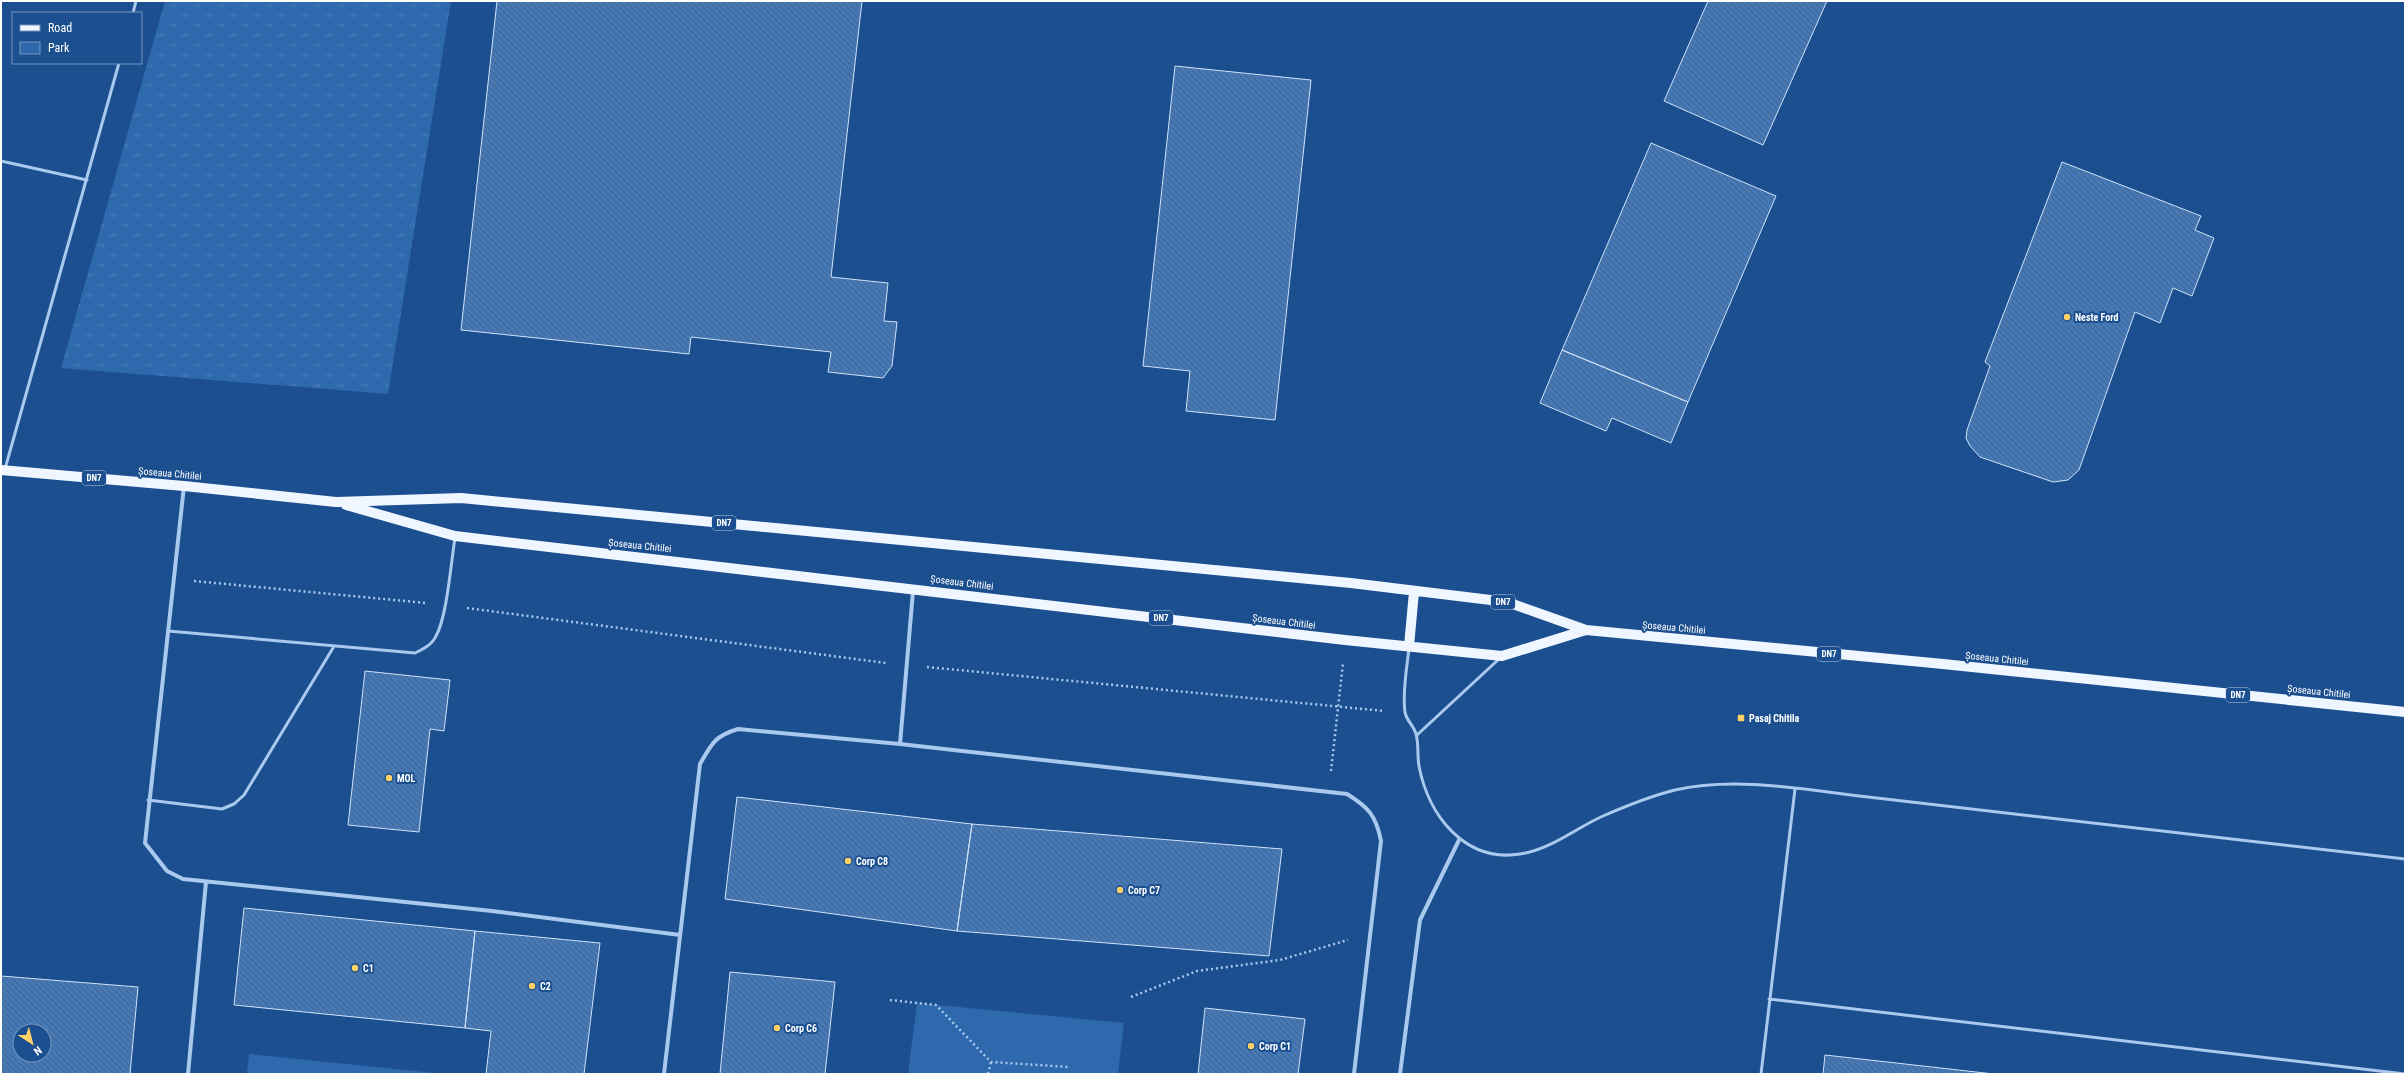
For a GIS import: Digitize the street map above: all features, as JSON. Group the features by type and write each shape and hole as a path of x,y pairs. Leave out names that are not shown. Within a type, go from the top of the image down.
{"main road":[{"name":"Șoseaua Chitilei","path":"3,471 184,486 336,502 461,498 1352,583 1414,592 1507,602 1586,630 1988,669 2405,712"},
{"name":"Șoseaua Chitilei","path":"336,502 455,536 1502,656 1586,630"},
{"path":"1409,646 1414,592"}],"street":[{"path":"184,486 148,800 145,843 167,871 183,879 206,882 484,910 680,935"},
{"path":"900,744 913,588"},
{"path":"664,1074 700,764 708,749 721,735 738,730 760,730 900,744 1347,794 1366,806 1378,824 1382,840 1354,1074"},
{"path":"1400,1074 1420,920 1459,840"},
{"path":"188,1074 206,882"}],"lane":[{"path":"132,12 136,1"},
{"path":"3,471 87,180 119,64"},
{"path":"1,161 87,180"},
{"path":"168,631 334,648 415,653 427,646 436,636 444,605 455,536"},
{"path":"1409,646 1405,713 1416,734 1418,764 1423,784 1433,809 1444,825 1459,840 1481,851 1501,855 1520,854 1553,843 1603,816 1674,790 1710,784 1795,789 2405,858"},
{"path":"148,800 222,809 234,804 244,795 334,648"},
{"path":"1416,734 1502,656"},
{"path":"1761,1074 1795,789"},
{"path":"1769,999 2405,1074"}],"path":[{"path":"174,579 444,605 907,665 1405,713"},
{"path":"1329,791 1338,707"},
{"path":"1131,997 1197,971 1280,960 1371,933"},
{"path":"890,1000 936,1005 991,1062 1069,1067"},
{"path":"988,1074 991,1062"}],"green space":[{"path":"165,1 451,1 388,394 61,368"},
{"path":"917,1003 1124,1023 1118,1074 908,1074"},
{"path":"249,1054 444,1074 247,1074"}],"building":[{"path":"497,1 862,1 831,277 888,283 884,321 897,322 892,366 883,378 828,372 831,352 691,337 689,354 461,330"},
{"path":"1708,1 1827,1 1763,145 1664,101"},
{"path":"1175,66 1311,80 1275,420 1186,411 1190,371 1143,366"},
{"path":"1651,143 1776,196 1688,402 1562,350"},
{"name":"Neste Ford","path":"2062,162 2201,216 2195,230 2214,238 2192,296 2173,288 2160,323 2135,312 2079,470 2068,480 2053,482 1980,457 1970,446 1966,438 1967,430 1990,366 1985,362"},
{"path":"1562,350 1688,402 1671,443 1612,418 1606,431 1540,403"},
{"name":"MOL","path":"365,671 450,680 444,731 430,729 419,832 348,825"},
{"name":"Corp C8","path":"737,797 972,824 957,931 725,899"},
{"name":"Corp C7","path":"972,824 1282,849 1269,956 957,931"},
{"name":"C1","path":"244,908 475,931 465,1028 234,1005"},
{"name":"C2","path":"475,931 600,943 584,1074 486,1074 491,1031 465,1028"},
{"name":"Corp C6","path":"730,972 835,982 825,1074 720,1074"},
{"path":"1,976 138,987 130,1074 1,1074"},
{"name":"Corp C1","path":"1205,1008 1305,1019 1298,1074 1198,1074"},
{"path":"1825,1055 1994,1074 1823,1074"}],"place":[{"name":"Neste Ford","path":"2067,317"},
{"name":"Pasaj Chitila","path":"1741,718"},
{"name":"MOL","path":"389,778"},
{"name":"Corp C8","path":"848,861"},
{"name":"Corp C7","path":"1120,890"},
{"name":"C1","path":"355,968"},
{"name":"C2","path":"532,986"},
{"name":"Corp C6","path":"777,1028"},
{"name":"Corp C1","path":"1251,1046"}]}
